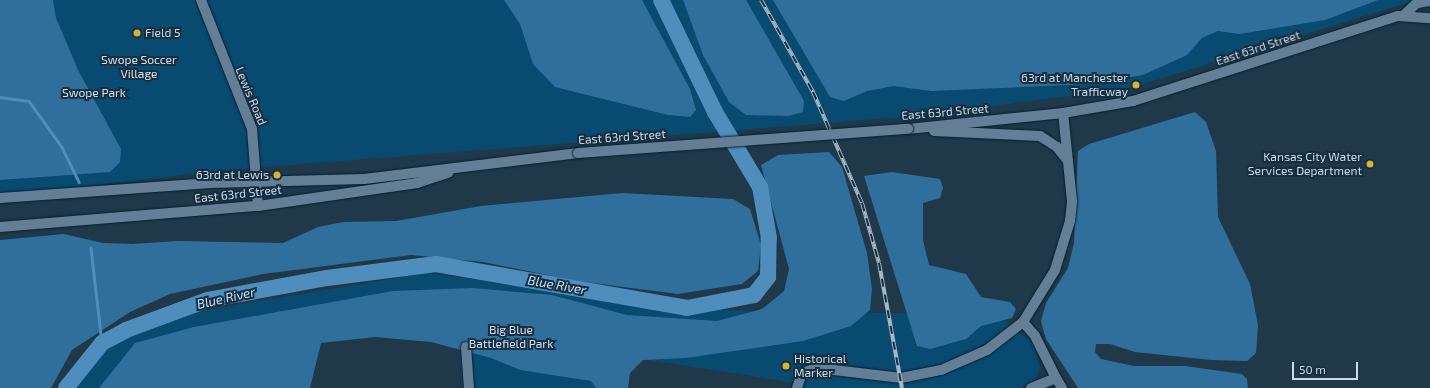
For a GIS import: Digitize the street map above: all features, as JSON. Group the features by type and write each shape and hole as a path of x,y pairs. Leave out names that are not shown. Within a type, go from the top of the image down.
{"main road":[{"name":"Lewis Road","path":"201,0 252,129 258,206"},
{"name":"East 63rd Street","path":"1404,15 1417,3 1430,1"},
{"name":"East 63rd Street","path":"0,198 257,182 364,179 578,153 908,129 1063,113 1133,101 1404,15 1430,18"},
{"path":"797,388 802,373 817,368 900,378 941,370 987,350 1023,322 1055,270 1066,240 1072,201 1063,113"},
{"path":"908,129 1040,136 1057,147 1068,161"},
{"name":"East 63rd Street","path":"0,226 258,206 417,183 475,165"},
{"path":"1023,322 1035,336 1062,388"},
{"path":"466,347 469,388"},
{"path":"1031,388 1056,378"}],"green space":[{"name":"Swope Park","path":"0,0 1416,0 1130,88 916,116 226,170 0,196"},
{"path":"0,0 53,0 56,18 78,70 121,149 120,162 110,172 0,180"},
{"path":"504,0 642,0 690,89 696,110 690,117 668,115 555,87 533,64 520,24"},
{"path":"683,0 746,0 804,101 803,112 789,116 746,115 729,102 703,55"},
{"path":"773,0 1378,0 1325,20 1239,34 1218,31 1202,38 1187,55 1143,75 1087,84 932,91 893,86 867,91 844,101 830,97"},
{"path":"1195,112 1206,122 1216,151 1218,217 1250,284 1258,325 1256,353 1247,361 1211,360 1135,352 1110,344 1096,344 1095,352 1101,359 1134,366 1185,366 1242,374 1247,379 1248,388 1078,388 1046,339 1041,321 1046,303 1068,268 1074,243 1078,151 1089,144"},
{"path":"829,152 842,167 867,253 872,289 870,310 851,326 803,341 686,358 643,360 630,373 628,388 596,388 591,381 520,370 491,358 431,342 375,337 321,343 310,388 99,388 135,343 194,327 393,291 472,288 552,295 627,315 717,321 762,309 784,291 789,269 761,165 778,155"},
{"path":"892,172 940,179 943,188 940,198 923,203 923,240 929,265 966,274 981,297 1010,302 1016,309 1012,318 981,326 966,339 930,349 917,346 864,176"},
{"path":"622,193 733,199 750,209 761,245 758,271 742,284 678,294 577,281 483,262 411,255 263,274 170,294 130,312 72,350 51,388 0,388 0,240 64,234 103,243 132,244 178,241 283,243 318,227 343,222 396,221 481,206"},
{"name":"Big Blue Battlefield Park","path":"427,273 723,310 999,315 1033,344 1040,368 1037,377 1021,388 802,388 802,384 630,357 625,388 462,388 458,333 303,316 279,388 67,388 69,375 92,350 200,311"}],"waterway":[{"name":"Blue River","path":"66,388 102,343 126,330 207,300 327,278 436,264 687,308 754,295 768,277 769,238 760,187 715,112 661,0"},
{"path":"0,97 29,101 62,147 79,182"},
{"path":"91,248 102,343"}],"railway":[{"path":"761,0 813,92 862,203 879,263 902,388"}],"place":[{"name":"Field 5","path":"137,33"},
{"name":"63rd at Manchester Trafficway","path":"1136,85"},
{"name":"Kansas City Water Services Department","path":"1370,164"},
{"name":"63rd at Lewis","path":"277,175"},
{"name":"Historical Marker","path":"786,366"}],"park label":[{"name":"Swope Soccer Village","path":"139,67"}]}
